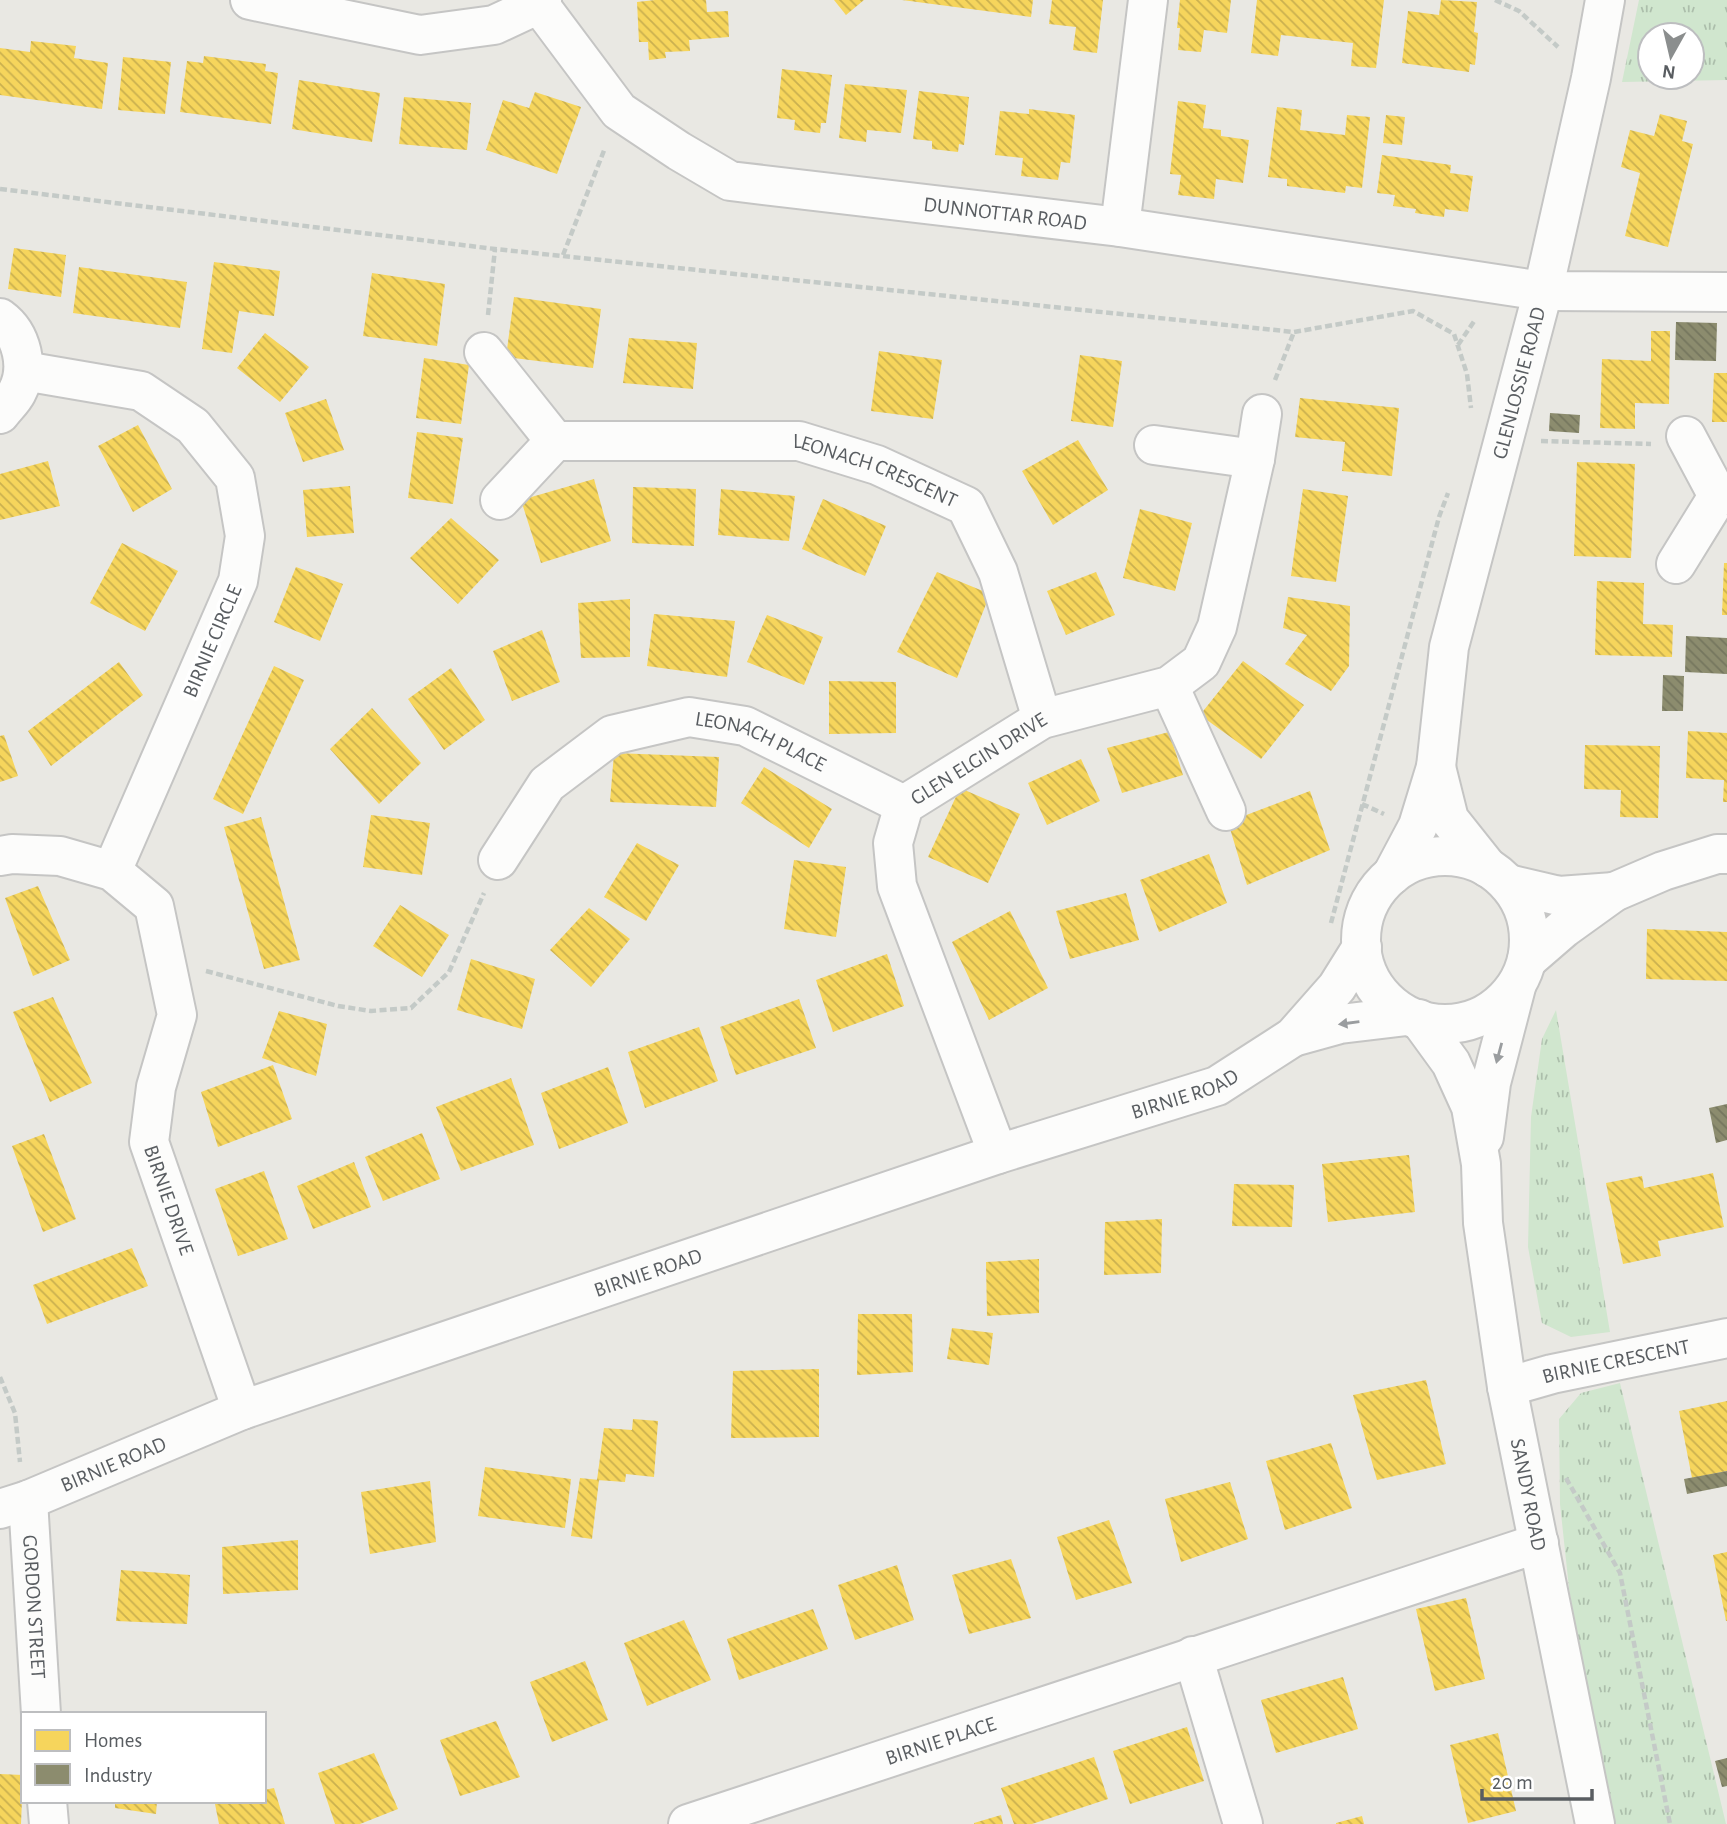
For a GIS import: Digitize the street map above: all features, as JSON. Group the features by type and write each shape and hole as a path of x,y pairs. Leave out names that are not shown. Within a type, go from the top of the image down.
{"street":[{"path":"250,0 420,35 494,25 541,2"},
{"path":"1120,227 1148,0"},
{"name":"GLENLOSSIE ROAD","path":"1392,875 1418,826 1436,767 1449,647 1543,291 1591,78 1605,0"},
{"name":"DUNNOTTAR ROAD","path":"541,2 619,111 678,151 730,181 1120,227 1543,291 1727,292"},
{"path":"0,318 9,325 20,344 24,371 17,392 0,414"},
{"path":"484,352 555,441 500,500"},
{"name":"BIRNIE CIRCLE","path":"24,371 141,391 193,426 235,478 245,536 238,581 112,872"},
{"name":"GLEN ELGIN DRIVE","path":"998,1154 897,886 893,843 904,805 1041,719 1169,686 1200,662 1217,627 1255,459 1262,414"},
{"name":"LEONACH CRESCENT","path":"555,441 799,441 877,465 966,506 999,572 1041,719"},
{"path":"1676,564 1722,495 1688,441"},
{"path":"1154,445 1255,459"},
{"path":"1169,686 1226,811"},
{"name":"LEONACH PLACE","path":"498,860 547,784 612,735 689,717 745,726 904,805"},
{"name":"GLENLOSSIE ROAD","path":"1436,767 1450,819 1498,876"},
{"path":"1614,892 1559,896 1498,876 1464,858 1438,856 1413,862 1392,875 1375,894 1364,916 1345,937 1363,960 1371,981 1387,1001 1413,1018 1431,1024 1470,1021 1496,1008 1522,973 1564,928 1614,892 1663,871 1717,854 1727,854"},
{"name":"BIRNIE DRIVE","path":"0,856 60,856 112,872 154,906 177,1015 156,1087 149,1142 242,1410"},
{"path":"1498,876 1522,906 1529,931 1522,973"},
{"name":"BIRNIE ROAD","path":"14,1505 242,1410 998,1154 1217,1086 1293,1037 1337,988 1345,937"},
{"name":"SANDY ROAD","path":"1481,1164 1491,1083 1522,973"},
{"name":"BIRNIE ROAD","path":"1293,1037 1340,1024 1413,1018"},
{"name":"SANDY ROAD","path":"1413,1018 1451,1063 1471,1107 1481,1164 1483,1223 1507,1387 1595,1824"},
{"name":"BIRNIE CRESCENT","path":"1507,1387 1552,1374 1727,1338"},
{"name":"GORDON STREET","path":"14,1505 41,1712"},
{"name":"BIRNIE PLACE","path":"688,1824 1539,1543"},
{"path":"1193,1656 1243,1824"},
{"path":"47,1803 49,1824"}],"path":[{"path":"1495,0 1519,11 1591,78"},
{"path":"564,255 619,111"},
{"path":"0,189 495,249 1294,332 1413,311 1454,334 1468,374 1471,413"},
{"path":"484,352 495,249"},
{"path":"1262,414 1294,332"},
{"path":"1504,440 1688,441"},
{"path":"1345,937 1439,517 1448,491"},
{"path":"167,961 338,1006 371,1011 411,1008 449,972 498,860"},
{"path":"0,1377 15,1413 23,1487 14,1505"},
{"path":"1567,1479 1620,1573 1670,1824"}],"green space":[{"path":"1639,0 1727,0 1727,80 1706,80 1706,21 1636,21 1636,82 1622,82"},
{"path":"1556,1010 1610,1332 1571,1337 1542,1323 1528,1247 1531,1117 1542,1039"},
{"path":"1620,1383 1726,1824 1615,1824 1583,1676 1569,1588 1560,1504 1559,1419 1581,1393"}],"building: Homes":[{"path":"706,0 707,12 728,11 729,37 689,40 690,51 665,52 666,58 649,60 648,42 639,42 637,2"},
{"path":"834,0 864,0 846,15"},
{"path":"902,0 1033,0 1031,17"},
{"path":"1052,0 1103,0 1097,53 1073,50 1076,27 1049,24"},
{"path":"1180,0 1231,0 1227,33 1204,30 1201,52 1178,50"},
{"path":"1257,0 1384,0 1376,68 1351,66 1353,43 1281,35 1278,56 1251,53"},
{"path":"1441,0 1477,2 1475,65 1470,64 1469,72 1402,63 1408,11 1439,15"},
{"path":"31,41 76,46 74,58 108,63 102,109 0,95 0,48 30,52"},
{"path":"204,56 266,64 265,71 278,73 271,124 180,112 187,61 203,63"},
{"path":"123,57 171,62 165,114 118,110"},
{"path":"782,69 832,75 826,123 821,123 820,133 794,130 795,120 777,118"},
{"path":"299,80 380,93 372,142 292,129"},
{"path":"845,84 907,90 901,133 867,130 866,142 839,138"},
{"path":"919,91 969,97 964,145 959,144 958,152 932,149 932,141 913,139"},
{"path":"535,92 581,107 557,174 486,150 503,100 529,108"},
{"path":"404,97 471,103 467,150 399,144"},
{"path":"1178,101 1206,105 1203,128 1221,130 1221,136 1249,140 1243,183 1216,179 1214,199 1178,195 1181,175 1170,174"},
{"path":"1277,107 1302,110 1300,130 1345,135 1347,115 1370,117 1362,188 1346,186 1345,193 1287,186 1287,179 1268,177"},
{"path":"1029,109 1075,115 1070,163 1061,162 1058,180 1021,176 1023,158 995,155 1000,111 1029,114"},
{"path":"1660,114 1687,121 1682,141 1693,144 1668,247 1625,236 1640,173 1621,167 1630,130 1654,136"},
{"path":"1386,115 1405,117 1402,145 1383,143"},
{"path":"1382,155 1451,165 1450,173 1473,176 1468,212 1445,209 1444,217 1415,213 1416,209 1393,206 1395,195 1377,193"},
{"path":"14,248 66,255 61,297 8,289"},
{"path":"214,262 280,271 274,316 239,311 232,353 202,349"},
{"path":"79,267 187,282 180,328 73,313"},
{"path":"372,273 445,284 437,346 363,336"},
{"path":"514,297 601,309 593,368 506,357"},
{"path":"1651,331 1670,331 1669,404 1635,403 1635,429 1600,428 1602,359 1651,361"},
{"path":"265,333 309,367 280,402 237,368"},
{"path":"629,338 697,343 693,389 623,383"},
{"path":"879,351 942,360 933,419 871,411"},
{"path":"1080,355 1122,361 1113,427 1071,421"},
{"path":"424,358 469,365 461,424 416,418"},
{"path":"1714,373 1727,373 1727,422 1712,422"},
{"path":"1300,398 1399,408 1392,476 1342,471 1345,442 1295,437"},
{"path":"326,399 344,450 303,462 285,413"},
{"path":"138,425 172,489 133,512 98,446"},
{"path":"417,432 463,438 453,504 408,498"},
{"path":"1078,440 1108,490 1053,525 1022,471"},
{"path":"48,461 60,506 0,520 0,474"},
{"path":"1577,462 1635,464 1631,558 1574,556"},
{"path":"594,479 611,541 541,563 521,500"},
{"path":"350,486 354,533 307,537 303,490"},
{"path":"633,487 696,489 694,546 632,543"},
{"path":"721,489 795,496 789,541 718,535"},
{"path":"1303,489 1348,496 1336,582 1291,576"},
{"path":"823,499 886,526 865,576 802,549"},
{"path":"1140,509 1192,523 1175,591 1123,578"},
{"path":"451,518 499,560 458,604 410,558"},
{"path":"122,543 178,571 145,631 90,603"},
{"path":"1724,563 1727,563 1727,615 1722,615"},
{"path":"296,567 343,584 320,641 274,622"},
{"path":"937,572 990,594 957,678 897,652"},
{"path":"1096,572 1115,615 1066,635 1047,591"},
{"path":"1597,581 1644,583 1643,624 1673,625 1672,657 1595,655"},
{"path":"1288,597 1350,606 1349,666 1331,691 1285,664 1307,635 1283,628"},
{"path":"630,599 630,657 581,658 578,603"},
{"path":"654,614 735,621 727,677 647,666"},
{"path":"767,615 823,637 804,685 747,662"},
{"path":"542,630 560,682 512,701 493,651"},
{"path":"1243,661 1304,705 1261,759 1200,715"},
{"path":"119,662 143,695 51,766 28,731"},
{"path":"274,666 304,680 243,814 213,799"},
{"path":"451,668 485,720 444,750 408,699"},
{"path":"829,681 896,682 896,733 829,734"},
{"path":"372,708 421,763 379,804 330,749"},
{"path":"1688,731 1727,733 1727,802 1723,802 1724,780 1686,778"},
{"path":"1169,732 1183,775 1122,793 1107,748"},
{"path":"4,735 18,776 0,782 0,736"},
{"path":"1585,745 1660,746 1658,818 1620,817 1621,790 1584,789"},
{"path":"614,753 719,757 716,807 610,802"},
{"path":"1081,759 1100,801 1047,825 1028,783"},
{"path":"764,767 832,809 809,848 741,803"},
{"path":"960,788 1020,814 988,883 928,857"},
{"path":"1310,791 1330,850 1247,885 1228,822"},
{"path":"371,815 430,823 422,875 363,867"},
{"path":"261,817 300,960 264,969 224,827"},
{"path":"637,843 679,865 646,921 604,897"},
{"path":"1209,854 1227,903 1159,932 1140,880"},
{"path":"794,860 846,867 836,937 784,929"},
{"path":"38,886 70,960 33,976 5,898"},
{"path":"1126,893 1139,940 1070,959 1056,911"},
{"path":"400,905 449,935 422,977 373,946"},
{"path":"589,908 630,939 591,987 550,950"},
{"path":"1010,911 1048,988 989,1020 952,942"},
{"path":"1647,929 1727,932 1727,981 1646,979"},
{"path":"887,954 904,1006 833,1032 816,980"},
{"path":"471,959 535,979 522,1029 457,1010"},
{"path":"53,997 92,1083 50,1102 13,1012"},
{"path":"799,999 816,1048 736,1075 720,1027"},
{"path":"279,1011 327,1024 316,1076 262,1058"},
{"path":"699,1027 718,1081 645,1108 628,1052"},
{"path":"273,1065 292,1119 218,1147 201,1092"},
{"path":"608,1067 628,1123 559,1149 541,1093"},
{"path":"511,1078 534,1145 461,1171 436,1107"},
{"path":"422,1133 440,1179 383,1201 365,1157"},
{"path":"44,1134 76,1219 43,1232 12,1146"},
{"path":"1409,1155 1415,1212 1328,1222 1322,1164"},
{"path":"354,1162 371,1207 313,1229 297,1186"},
{"path":"264,1171 288,1239 238,1256 215,1189"},
{"path":"1713,1173 1724,1227 1658,1241 1661,1256 1623,1264 1606,1183 1642,1176 1644,1188"},
{"path":"1234,1184 1294,1185 1292,1227 1232,1226"},
{"path":"1162,1219 1161,1273 1104,1275 1105,1222"},
{"path":"132,1248 148,1286 47,1324 33,1285"},
{"path":"1039,1259 1039,1313 987,1316 986,1262"},
{"path":"858,1314 912,1314 913,1372 857,1375"},
{"path":"952,1328 993,1333 989,1365 947,1359"},
{"path":"819,1369 819,1437 731,1438 733,1371"},
{"path":"1426,1380 1446,1464 1377,1480 1353,1395"},
{"path":"1727,1401 1727,1471 1692,1478 1679,1411"},
{"path":"633,1419 658,1421 654,1477 626,1474 625,1482 597,1480 604,1428 632,1430"},
{"path":"1331,1443 1352,1508 1285,1530 1266,1461"},
{"path":"485,1467 571,1479 565,1528 478,1516"},
{"path":"580,1478 599,1480 592,1539 571,1536"},
{"path":"430,1481 436,1542 370,1554 361,1492"},
{"path":"1230,1482 1248,1539 1181,1562 1165,1499"},
{"path":"1109,1520 1132,1583 1076,1600 1057,1537"},
{"path":"298,1540 298,1590 223,1594 222,1547"},
{"path":"1727,1552 1727,1621 1726,1621 1713,1555"},
{"path":"1011,1559 1031,1618 969,1634 952,1575"},
{"path":"897,1565 914,1620 855,1640 838,1585"},
{"path":"121,1570 190,1575 187,1624 116,1621"},
{"path":"1466,1598 1485,1679 1435,1691 1416,1609"},
{"path":"813,1609 828,1649 739,1680 727,1639"},
{"path":"684,1620 711,1680 647,1706 624,1643"},
{"path":"585,1661 608,1720 552,1742 530,1682"},
{"path":"1343,1677 1358,1729 1276,1753 1261,1700"},
{"path":"496,1721 520,1777 460,1796 440,1740"},
{"path":"1187,1727 1204,1781 1130,1804 1113,1751"},
{"path":"1498,1733 1516,1811 1468,1823 1450,1745"},
{"path":"374,1753 398,1809 360,1824 335,1824 318,1773"},
{"path":"1094,1757 1108,1799 1032,1824 1014,1824 1001,1788"},
{"path":"0,1774 21,1775 21,1824 0,1824"},
{"path":"274,1788 285,1824 219,1824 215,1804 266,1803 266,1790"},
{"path":"115,1803 157,1803 156,1814 115,1808"},
{"path":"1001,1815 1003,1824 974,1824 974,1823"},
{"path":"1362,1816 1364,1824 1336,1824 1336,1823"}],"building: Industry":[{"path":"1676,322 1717,323 1716,361 1675,360"},
{"path":"1550,413 1580,415 1579,433 1549,431"},
{"path":"1686,636 1727,638 1727,674 1685,672"},
{"path":"1663,675 1684,676 1683,711 1662,711"},
{"path":"1727,1104 1727,1140 1716,1143 1709,1108"},
{"path":"1727,1471 1727,1486 1687,1494 1684,1479"},
{"path":"1727,1758 1727,1786 1722,1787 1715,1761"}]}
